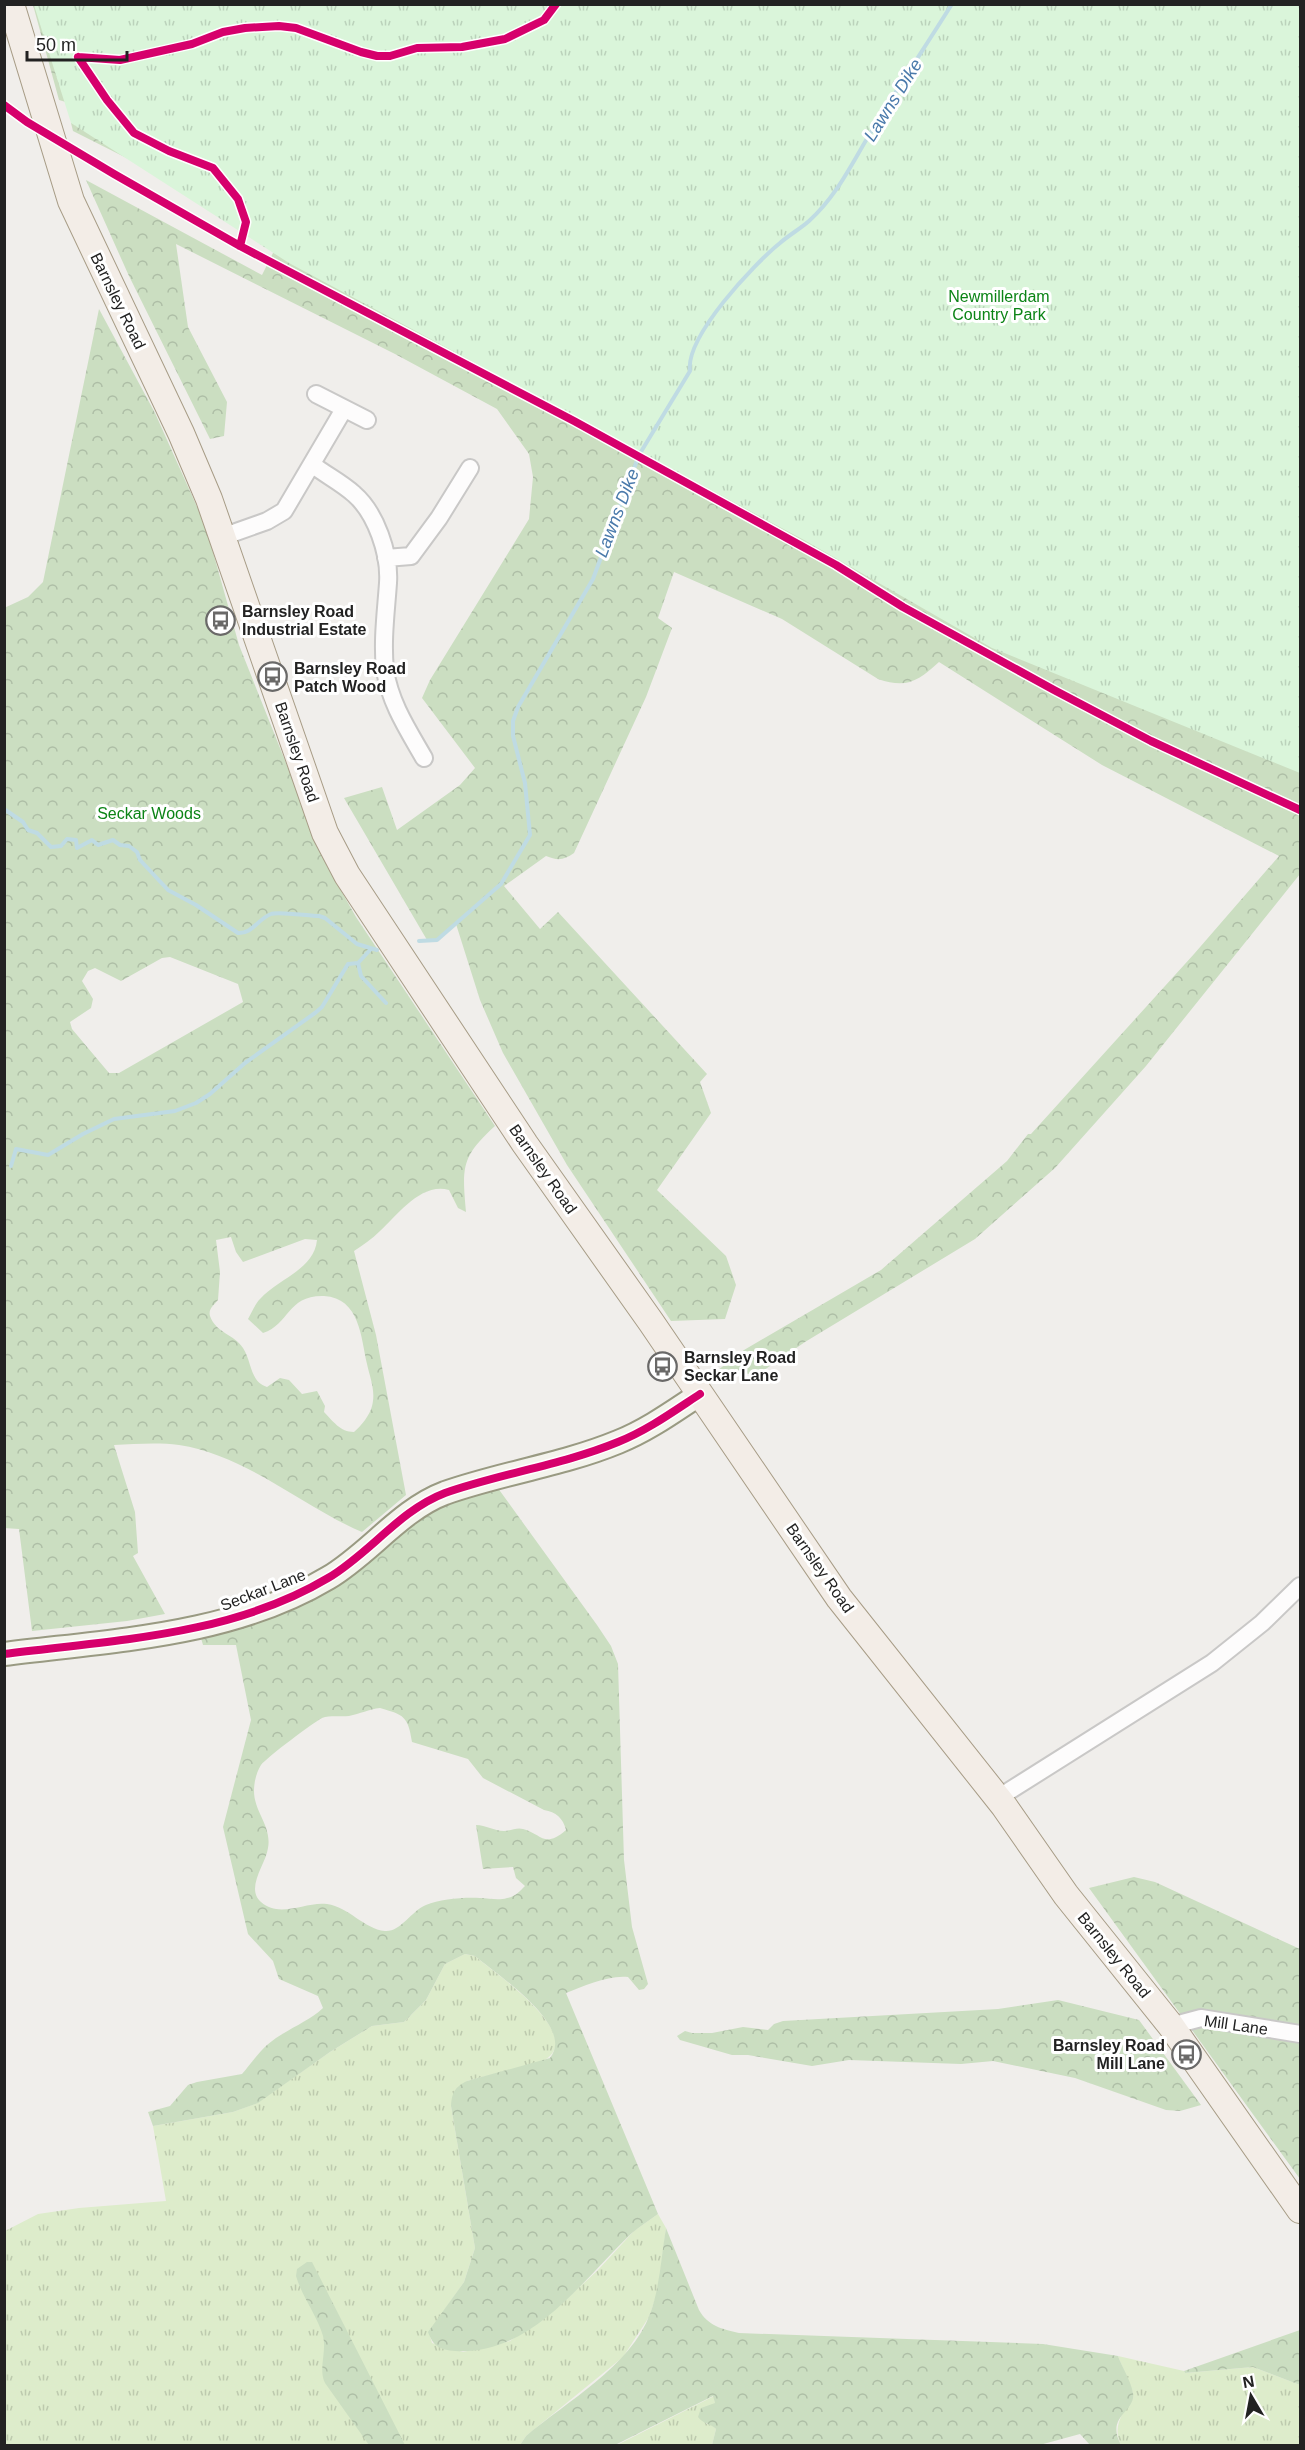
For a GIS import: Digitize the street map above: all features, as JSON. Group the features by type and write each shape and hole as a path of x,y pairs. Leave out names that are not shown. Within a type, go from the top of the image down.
{"main road":[{"name":"Barnsley Road","path":"11,4 62,176 88,241 181,433 209,499 326,833 346,875 525,1143 839,1598 998,1798 1066,1895 1171,2026 1300,2210"}],"street":[{"path":"316,394 367,420"},
{"path":"222,537 267,521 284,511 344,409"},
{"path":"312,465 350,490 362,502 371,518 386,558 388,582 383,635 388,686 401,719 424,758"},
{"path":"386,558 411,556 440,518 470,468"},
{"name":"Seckar Lane","path":"4,1654 198,1628 289,1599 329,1578 359,1557 401,1519 443,1494 572,1458 620,1442 700,1394"},
{"path":"998,1798 1212,1663 1262,1623 1300,1586"},
{"name":"Mill Lane","path":"1171,2026 1201,2019 1300,2034"}],"green space":[{"name":"Newmillerdam Country Park","path":"33,5 1300,5 1300,874 1146,1066 1055,1168 975,1239 805,1342 760,1373 709,1377 744,1350 881,1270 1007,1161 1028,1134 1031,1134 1194,954 1279,856 1102,765 939,662 925,674 905,683 878,679 782,619 674,572 658,618 672,628 646,697 574,853 561,859 546,856 504,886 540,929 558,912 707,1074 700,1082 711,1113 657,1190 726,1256 736,1285 725,1319 671,1321 567,1165 503,1053 480,1000 456,924 437,940 427,940 344,798 382,787 397,830 460,785 475,768 422,698 430,680 529,519 533,477 529,454 497,409 395,354 176,244 188,327 227,402 224,436 210,439 129,276 86,180 262,275 274,251 174,182 73,131 71,123 74,115 69,103 59,100"},
{"name":"Newmillerdam Country Park","path":"34,5 1300,5 1300,773 992,648 804,540 289,263 71,123"},
{"name":"Seckar Woods","path":"99,309 155,413 206,527 239,645 327,866 356,917 495,1126 476,1146 466,1164 464,1184 466,1212 458,1208 449,1190 429,1191 411,1202 374,1237 354,1251 376,1335 406,1495 362,1532 227,1459 179,1445 114,1445 135,1512 138,1553 133,1556 165,1614 127,1621 32,1631 19,1529 4,1528 4,608 28,597 43,582","holes":["170,957 238,984 243,1002 119,1073 109,1073 72,1029 70,1022 91,1008 93,999 82,981 88,971 95,968 121,981 162,958","231,1237 236,1252 243,1262 305,1239 317,1240 310,1259 260,1299 248,1319 263,1333 272,1329 303,1300 324,1296 336,1298 345,1304 357,1321 373,1390 371,1409 354,1432 341,1428 324,1412 325,1406 317,1391 302,1394 289,1380 280,1378 267,1387 257,1381 243,1348 213,1322 210,1311 218,1300 220,1272 216,1240"]},
{"path":"492,1480 597,1625 611,1646 618,1664 624,1860 632,1927 648,1984 644,1989 639,1990 628,1977 620,1977 596,1982 566,1993 658,2214 632,2233 575,2292 532,2328 508,2341 483,2349 445,2350 432,2341 428,2332 464,2282 475,2248 451,2106 452,2097 455,2090 467,2081 550,2058 555,2045 552,2031 543,2016 515,1988 475,1956 465,1954 445,1964 426,2000 404,2022 372,2026 330,2052 258,2103 233,2112 153,2126 148,2112 170,2106 188,2085 242,2074 267,2045 323,2008 318,1996 279,1979 273,1961 248,1934 223,1827 251,1720 236,1645 203,1645 198,1628 289,1599 401,1519","holes":["380,1708 404,1718 409,1727 412,1742 468,1759 483,1778 552,1812 561,1819 566,1830 559,1836 548,1839 521,1829 500,1831 476,1825 483,1869 513,1867 516,1878 525,1886 515,1895 504,1899 460,1898 432,1903 421,1908 401,1925 391,1930 377,1929 342,1909 327,1904 285,1909 268,1907 261,1902 255,1890 269,1840 254,1791 261,1765 290,1740 322,1718 349,1716"]},
{"path":"1134,1877 1155,1882 1300,1949 1300,2179 1089,1888"},
{"path":"465,1954 475,1956 534,2006 548,2022 555,2038 554,2051 541,2062 467,2081 451,2106 475,2248 464,2282 429,2332 432,2343 463,2352 510,2341 560,2305 597,2271 634,2231 658,2214 666,2228 658,2291 649,2317 623,2357 526,2436 520,2445 5,2446 5,2231 38,2214 79,2208 166,2201 153,2126 233,2112 257,2103 372,2026 404,2022 426,2000 445,1964"},
{"path":"1058,2000 1139,2020 1201,2105 1180,2111 1166,2110 1075,2078 993,2061 961,2064 849,2060 812,2066 748,2055 732,2055 680,2040 677,2036 685,2031 712,2033 743,2027 768,2030 774,2024 783,2021 998,2009"},
{"path":"666,2228 699,2310 711,2323 727,2330 739,2333 1043,2344 1118,2356 1133,2393 1133,2400 1117,2427 1121,2445 1090,2445 1080,2434 1036,2446 712,2445 716,2429 698,2417 701,2408 715,2403 713,2396 615,2445 520,2445 526,2436 596,2382 628,2350 641,2333 656,2293"},
{"path":"307,2262 312,2262 405,2445 369,2445 325,2383 322,2372 323,2336 296,2276 297,2269"},
{"path":"1300,2330 1300,2385 1253,2367 1185,2373 1184,2371"},
{"path":"1118,2356 1185,2373 1253,2367 1300,2385 1300,2445 1121,2445 1118,2438 1118,2425 1133,2393"},
{"path":"714,2396 715,2403 706,2424 711,2424 716,2429 712,2445 615,2446"}],"waterway":[{"name":"Lawns Dike","path":"419,941 437,940 501,884 530,835 525,783 513,736 513,721 518,707 593,579 639,455 690,371 691,357 698,340 723,302 754,267 783,240 809,221 828,201 952,4"},
{"name":"Lawns Dike","path":"4,809 23,822 28,830 37,833 51,847 61,846 67,839 76,840 77,848 92,840 98,845 113,840 120,845 129,846 137,852 140,860 168,890 196,905 238,933 251,929 266,916 275,913 319,916 325,918 357,944 377,950"},
{"path":"11,1166 16,1149 48,1155 114,1119 175,1111 196,1103 210,1094 245,1063 322,1007 348,964 358,963 371,949"},
{"path":"358,963 361,976 386,1003"}],"cycle path":[{"path":"78,57 120,60 192,44 223,32 279,26 296,28 361,52 390,56 417,48 462,47 505,39 544,20 556,4"},
{"path":"78,57 107,100 134,133 169,151 213,168 238,199 246,222 240,246"},
{"path":"4,105 27,122 114,174 240,246 574,421 836,565 903,607 1054,690 1151,741 1300,810"},
{"path":"4,1654 171,1633 252,1612 291,1597 328,1578 414,1510 445,1493 575,1457 618,1442 650,1426 700,1394"}],"place":[{"name":"Barnsley Road Industrial Estate","path":"221,620"},
{"name":"Barnsley Road Patch Wood","path":"273,677"},
{"name":"Barnsley Road Seckar Lane","path":"663,1366"},
{"name":"Barnsley Road Mill Lane","path":"1186,2054"}]}
